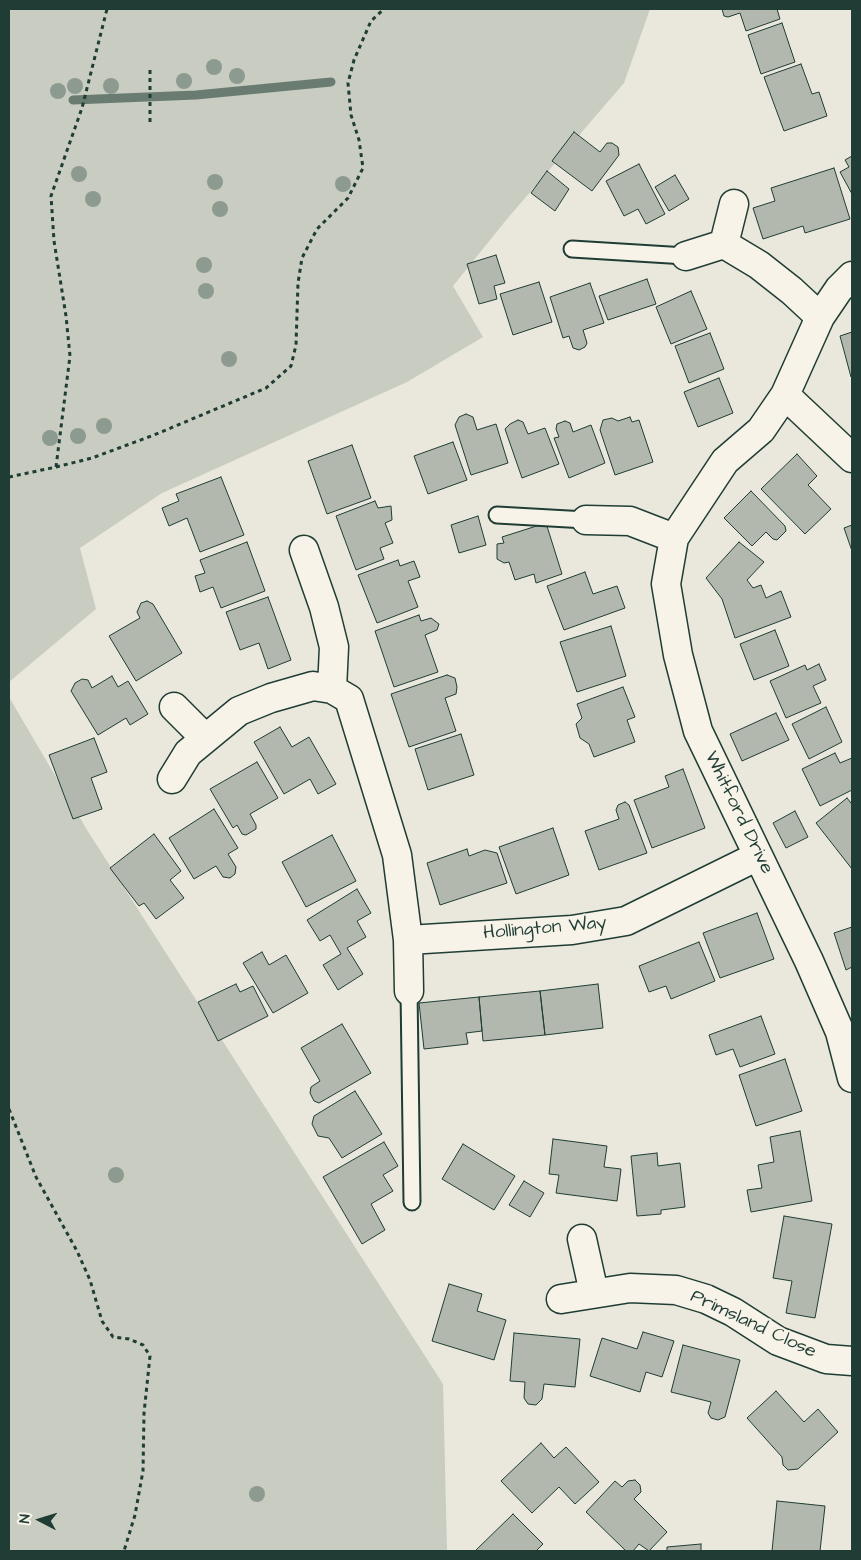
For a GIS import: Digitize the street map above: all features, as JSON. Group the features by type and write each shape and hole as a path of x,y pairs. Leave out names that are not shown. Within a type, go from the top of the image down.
{"street":[{"path":"724,244 734,204"},
{"path":"686,256 724,244 766,270 792,290 820,317"},
{"name":"Whitford Drive","path":"852,276 839,289 820,317 785,396 761,430 725,461 674,538 666,584 678,655 698,731 758,856 843,1015 840,1032 852,1078"},
{"path":"785,396 852,458"},
{"path":"586,520 630,521 674,538"},
{"path":"304,550 324,607 334,647 332,689"},
{"path":"172,779 188,753 239,711 271,698 313,686 332,689 349,699 394,846 408,940 409,991"},
{"path":"174,707 205,738"},
{"name":"Hollington Way","path":"408,940 572,930 626,920 758,856"},
{"path":"582,1239 594,1293"},
{"name":"Primsland Close","path":"560,1299 630,1288 676,1290 706,1299 733,1312 778,1341 826,1359 852,1362"}],"lane":[{"path":"572,249 686,256"},
{"path":"497,515 586,520"},
{"path":"409,991 412,1202"}],"path":[{"path":"56,467 70,356 66,316 54,241 51,196 82,108 107,9"},
{"path":"9,477 92,458 154,435 266,388 291,366 296,345 298,283 302,258 317,229 348,198 363,168 359,140 351,115 348,83 354,60 372,21 384,9"},
{"path":"150,70 150,124"},
{"path":"9,1109 36,1177 76,1250 90,1280 102,1321 113,1337 129,1339 143,1345 150,1356 144,1413 144,1471 135,1515 124,1551"}],"shaded area":[{"path":"9,9 650,9 624,83 507,219 453,286 483,337 407,382 162,493 80,548 96,609 9,682"},
{"path":"9,697 87,830 443,1384 447,1551 9,1551"}],"building":[{"path":"722,9 777,9 780,19 746,31 740,13 728,17 724,16"},
{"path":"782,23 795,62 761,74 748,35"},
{"path":"801,64 812,94 819,92 827,116 784,131 764,77"},
{"path":"574,132 600,152 607,143 612,143 618,147 619,155 592,191 552,161"},
{"path":"852,156 852,194 840,172 849,167 845,160"},
{"path":"639,164 665,214 646,224 638,209 624,216 606,181"},
{"path":"834,168 850,219 805,233 803,226 763,239 753,208 775,201 771,188"},
{"path":"547,171 569,189 555,211 531,193"},
{"path":"675,175 689,199 669,211 655,187"},
{"path":"496,255 505,283 494,286 497,299 479,304 467,264"},
{"path":"647,279 656,304 608,320 599,296"},
{"path":"539,282 552,322 513,335 500,294"},
{"path":"590,283 604,323 583,330 587,343 585,347 579,350 573,348 569,336 563,338 550,297"},
{"path":"691,291 707,329 671,344 656,307"},
{"path":"852,332 852,377 851,377 840,336"},
{"path":"710,333 724,369 689,383 675,346"},
{"path":"719,378 733,413 698,427 684,392"},
{"path":"466,414 473,417 477,430 496,424 508,463 471,475 455,425 459,417"},
{"path":"630,417 632,422 639,420 653,462 615,475 600,430 603,420 612,418 618,421"},
{"path":"518,420 523,422 528,434 545,428 559,464 522,478 505,429"},
{"path":"565,421 570,423 573,432 591,425 605,463 569,478 554,438 559,437 556,429 557,424"},
{"path":"453,442 467,480 428,494 414,456"},
{"path":"352,445 371,498 327,514 308,461"},
{"path":"797,454 817,476 808,485 831,509 805,534 761,489"},
{"path":"221,477 244,535 200,552 187,518 169,526 162,508 179,501 176,494"},
{"path":"751,491 785,526 786,531 777,540 773,539 766,532 752,546 724,518"},
{"path":"375,501 378,508 391,506 392,520 385,523 393,543 380,548 384,559 356,570 336,516"},
{"path":"478,516 486,545 459,553 451,525"},
{"path":"546,523 562,574 536,583 534,574 515,580 509,562 504,563 497,559 497,544 504,543 502,537"},
{"path":"852,525 852,551 844,528"},
{"path":"247,542 265,591 221,608 213,587 200,592 195,576 205,573 200,560"},
{"path":"739,542 764,562 747,580 753,588 761,585 766,598 781,591 791,617 735,638 722,599 706,578"},
{"path":"398,560 400,566 414,561 420,577 408,581 418,607 377,623 358,575"},
{"path":"585,572 593,594 617,586 625,608 564,630 547,586"},
{"path":"268,597 291,660 268,669 259,643 240,650 226,612"},
{"path":"147,601 153,604 182,653 136,681 109,636 140,618 137,612 141,603"},
{"path":"419,615 421,621 431,618 439,624 437,630 425,635 438,672 394,687 375,631"},
{"path":"611,626 626,676 577,692 560,642"},
{"path":"775,630 789,666 754,680 740,644"},
{"path":"819,664 826,680 813,686 821,703 786,718 770,681 805,665 807,670"},
{"path":"447,675 455,678 457,687 456,694 445,698 456,731 409,747 391,694"},
{"path":"112,676 118,687 128,681 148,714 130,725 126,718 98,735 71,691 75,683 82,679 88,680 92,688"},
{"path":"623,687 635,717 627,720 635,742 594,757 589,744 580,738 576,724 582,718 577,704"},
{"path":"826,707 842,742 809,759 792,724"},
{"path":"776,713 789,740 742,761 730,734"},
{"path":"280,727 292,747 309,737 336,784 318,794 310,779 284,794 254,742"},
{"path":"461,734 474,775 428,790 415,749"},
{"path":"94,738 107,772 91,778 102,809 73,819 49,755"},
{"path":"835,753 840,763 852,758 852,790 820,806 802,769"},
{"path":"257,762 278,798 250,814 256,829 246,835 242,834 237,825 233,828 210,789"},
{"path":"683,769 705,828 652,848 634,800 669,787 665,776"},
{"path":"847,798 852,802 852,869 816,823"},
{"path":"625,802 629,805 647,853 599,870 585,831 619,819 616,810 618,805"},
{"path":"214,809 238,848 228,854 236,867 235,874 230,878 223,877 216,866 194,879 169,838"},
{"path":"795,811 808,837 786,848 773,823"},
{"path":"553,828 569,875 516,894 499,847"},
{"path":"154,834 181,871 170,880 184,898 156,919 144,903 139,906 110,868"},
{"path":"332,835 356,881 306,907 282,862"},
{"path":"467,849 469,856 485,850 497,853 507,883 440,905 427,863"},
{"path":"357,889 371,913 357,921 366,937 347,948 363,974 338,990 323,965 341,954 330,935 320,941 307,920"},
{"path":"757,913 774,959 720,978 703,933"},
{"path":"852,927 852,967 846,970 834,933"},
{"path":"699,942 715,981 671,999 666,986 649,992 639,966"},
{"path":"262,952 269,965 286,955 308,993 273,1013 243,963"},
{"path":"236,984 240,992 253,986 268,1016 218,1041 198,1002"},
{"path":"598,984 603,1028 545,1035 540,991"},
{"path":"540,991 545,1035 483,1041 479,997"},
{"path":"479,997 482,1031 466,1033 468,1044 424,1049 419,1003"},
{"path":"761,1016 775,1054 740,1067 733,1049 716,1055 709,1035"},
{"path":"342,1024 371,1073 319,1103 314,1101 310,1093 311,1087 320,1081 301,1048"},
{"path":"785,1059 802,1111 756,1126 739,1075"},
{"path":"355,1091 382,1134 342,1158 329,1138 318,1136 312,1124 314,1116"},
{"path":"800,1131 812,1201 751,1212 747,1190 762,1188 758,1165 774,1162 770,1137"},
{"path":"553,1139 607,1146 604,1167 621,1169 617,1201 556,1193 559,1175 549,1174"},
{"path":"384,1142 398,1166 383,1175 393,1191 371,1204 385,1230 362,1244 323,1177"},
{"path":"463,1144 515,1176 494,1210 442,1179"},
{"path":"657,1153 658,1166 680,1163 685,1207 661,1210 661,1214 637,1216 631,1156"},
{"path":"524,1181 544,1193 530,1217 509,1205"},
{"path":"784,1216 832,1224 815,1318 786,1313 792,1281 773,1278"},
{"path":"449,1284 482,1294 477,1311 506,1320 494,1360 432,1341"},
{"path":"643,1332 674,1341 662,1377 646,1372 640,1392 590,1376 602,1338 637,1349"},
{"path":"514,1333 580,1339 575,1387 544,1384 542,1399 536,1405 528,1404 524,1398 525,1382 510,1381"},
{"path":"683,1345 740,1360 725,1417 718,1420 711,1418 708,1413 711,1402 671,1392"},
{"path":"776,1391 804,1422 818,1409 838,1432 798,1469 788,1470 783,1465 782,1457 747,1418"},
{"path":"541,1443 554,1458 566,1447 599,1482 575,1504 559,1487 532,1513 501,1481"},
{"path":"635,1480 640,1485 641,1492 634,1499 667,1532 649,1551 639,1544 633,1551 626,1551 586,1512 615,1481 622,1487 628,1481"},
{"path":"777,1501 825,1506 820,1551 772,1551"},
{"path":"513,1514 543,1544 536,1551 475,1551"},
{"path":"701,1544 701,1551 667,1551 667,1547"}],"waterway":[{"path":"73,100 196,95 331,82"}]}
